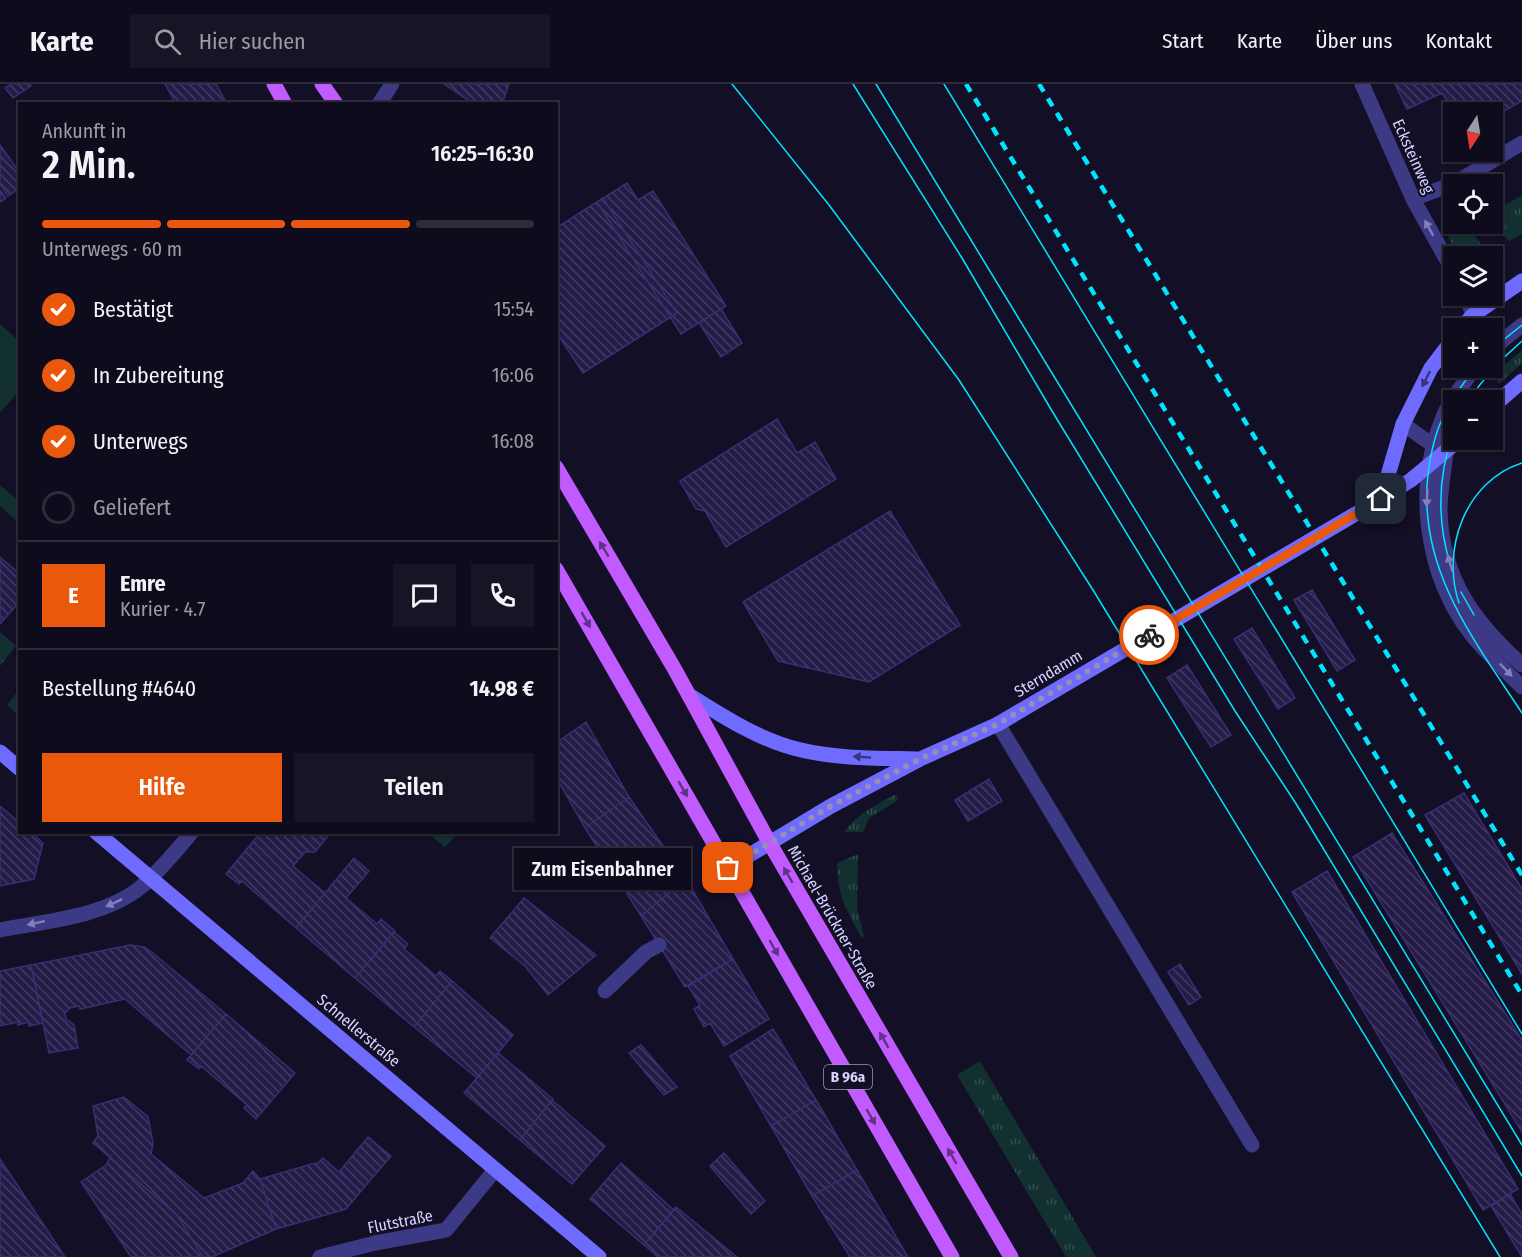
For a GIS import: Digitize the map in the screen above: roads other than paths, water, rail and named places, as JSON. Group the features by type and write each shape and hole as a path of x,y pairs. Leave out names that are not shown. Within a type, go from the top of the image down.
{"main road":[{"path":"274,84 284,102"},
{"path":"322,84 335,102"},
{"path":"1470,318 1522,281"},
{"path":"1381,499 1403,424 1431,368 1443,352"},
{"path":"1503,397 1522,381"},
{"name":"Sterndamm","path":"728,868 831,806 920,759 998,724 1381,499 1429,467 1444,450"},
{"name":"Michael-Brückner-Straße","path":"558,470 689,695 769,842 1011,1257"},
{"name":"B 96a","path":"558,572 952,1257"},
{"path":"689,695 728,720 777,743 802,750 864,758 920,759"},
{"path":"0,752 18,767"},
{"name":"Schnellerstraße","path":"98,834 598,1257"}],"street":[{"path":"380,102 392,84"},
{"name":"Ecksteinweg","path":"1362,84 1413,200 1443,253"},
{"path":"1413,200 1455,183 1522,143"},
{"path":"1470,306 1473,315"},
{"path":"1503,340 1522,325"},
{"path":"1403,424 1443,445"},
{"path":"1447,450 1440,512 1443,542 1454,576 1474,615 1496,641 1522,664"},
{"path":"1429,467 1427,521 1438,570 1451,601 1471,634 1522,687"},
{"path":"998,724 1252,1145"},
{"path":"0,930 96,910 127,897 150,878 190,834"},
{"path":"605,991 646,952 659,945"},
{"name":"Flutstraße","path":"320,1257 375,1243 446,1230 495,1170"}],"tram line":[{"path":"732,84 829,205 959,380 1093,590 1500,1257"},
{"path":"853,84 962,258 1052,411 1235,711 1295,802 1522,1176"},
{"path":"876,84 1522,1145"},
{"path":"944,84 1522,1034"},
{"path":"1503,340 1522,325"},
{"path":"1476,390 1493,369 1522,341"},
{"path":"1468,378 1448,407 1435,439 1427,485 1428,518 1433,548 1442,578 1455,606 1522,713"},
{"path":"1448,450 1442,480 1441,514 1450,564"},
{"path":"1459,603 1454,583 1453,561 1462,520 1472,501 1486,485 1502,472 1522,463"},
{"path":"1461,592 1474,615"}],"railway":[{"path":"966,84 1522,995"},
{"path":"1039,84 1522,875"}],"place":[{"name":"Zum Eisenbahner","path":"728,868"}]}
